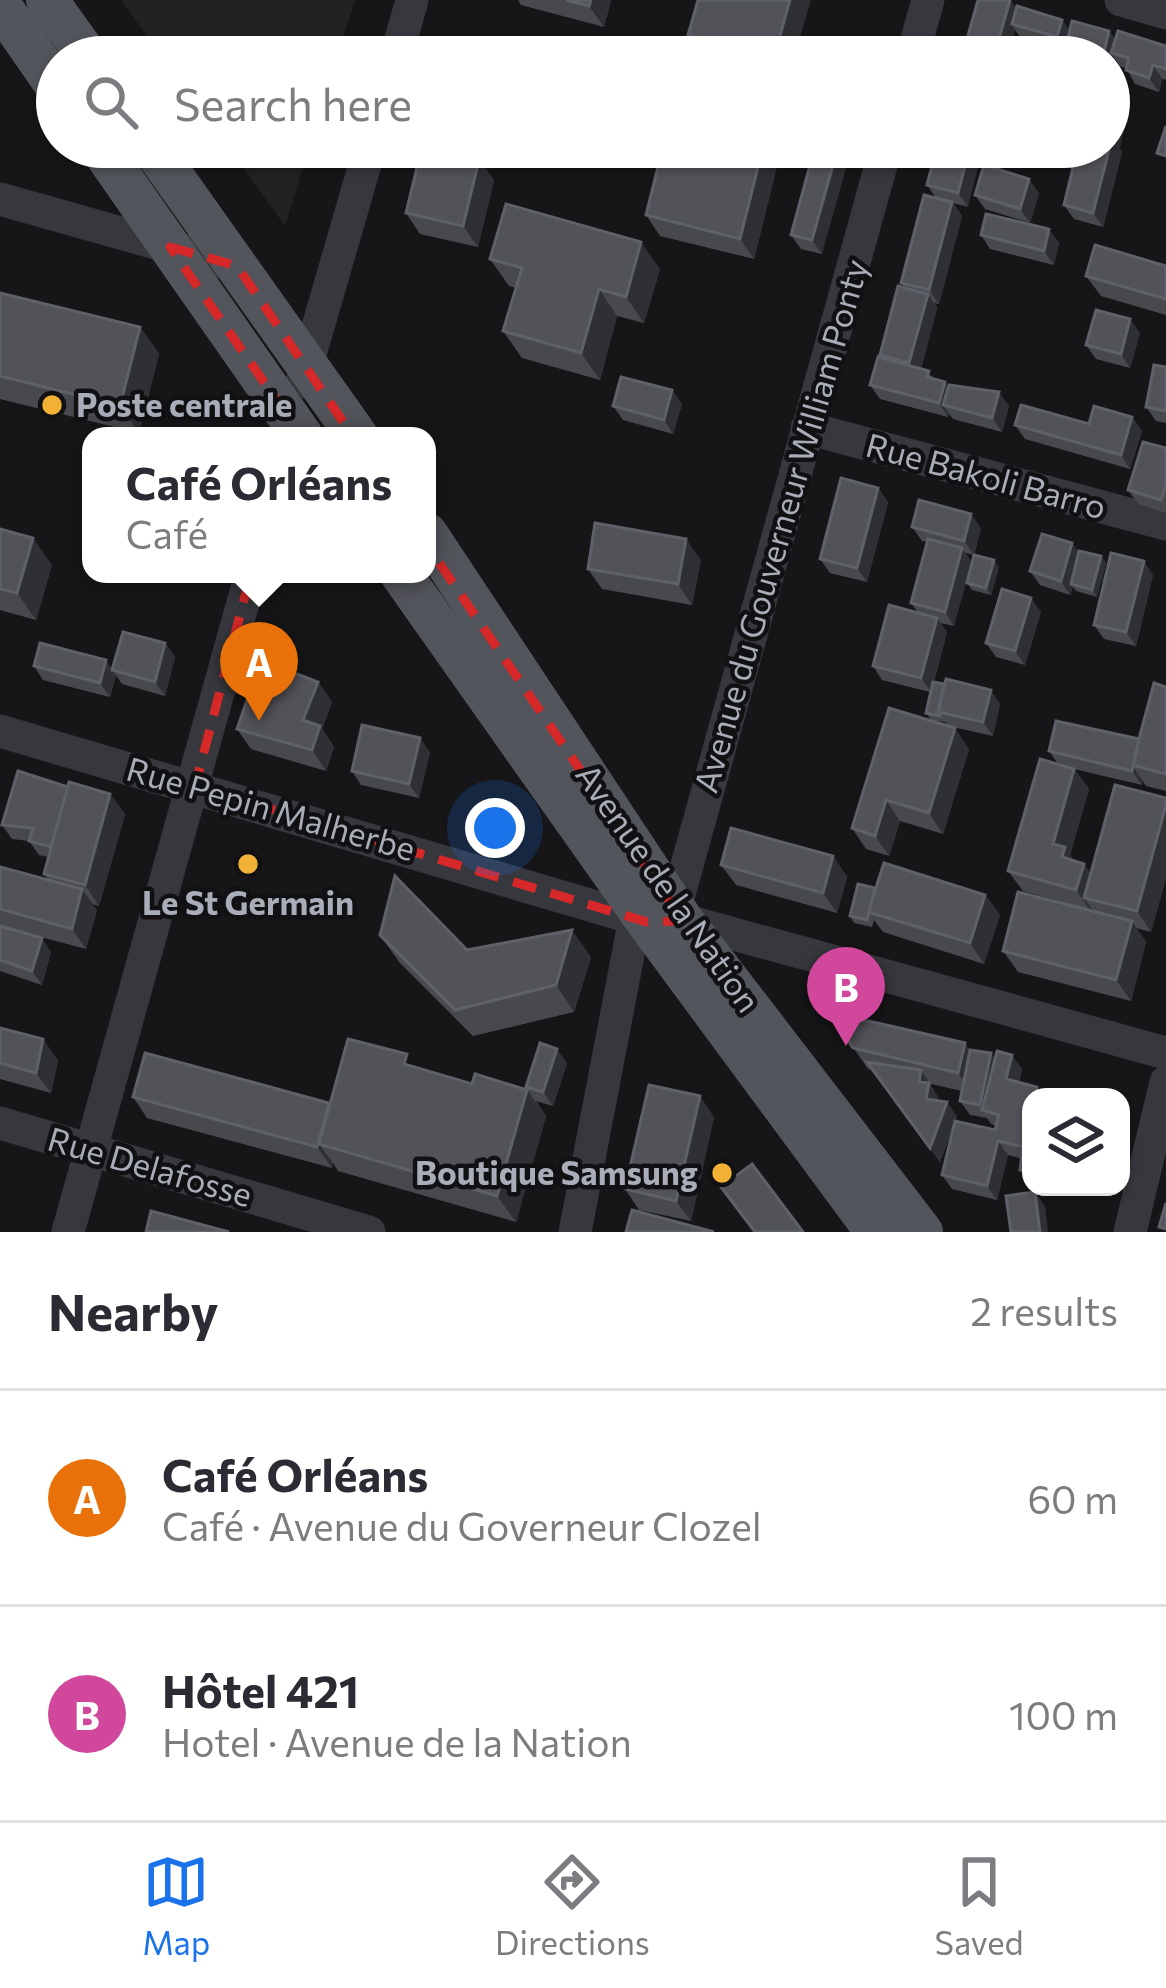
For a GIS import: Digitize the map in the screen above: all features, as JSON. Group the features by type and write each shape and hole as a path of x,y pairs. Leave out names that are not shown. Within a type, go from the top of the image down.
{"main road":[{"path":"47,0 73,36"},
{"path":"0,4 36,56"},
{"path":"115,168 290,427"},
{"path":"167,168 351,427"},
{"name":"Avenue de la Nation","path":"436,549 660,916 876,1232"},
{"name":"Avenue de la Nation","path":"408,583 660,916 922,1232"}],"street":[{"path":"402,36 412,0"},
{"path":"918,36 928,0"},
{"path":"1121,0 1166,13"},
{"path":"294,427 364,168"},
{"name":"Avenue du Gouverneur William Ponty","path":"575,1232 660,916 880,168"},
{"path":"0,199 237,266"},
{"name":"Rue Bakoli Barro","path":"807,428 1166,524"},
{"path":"68,1232 249,583"},
{"name":"Rue Pepin Malherbe","path":"0,731 1166,1053"},
{"path":"1130,1232 1166,1082"},
{"name":"Rue Delafosse","path":"0,1123 369,1232"}],"highlighted area":[{"path":"170,247 237,266 683,921 647,922 195,786 291,421"}],"shaded area":[{"path":"121,0 355,0 344,36 147,36"},
{"path":"243,168 303,168 285,226"}],"building":[{"path":"698,0 790,0 780,36 688,35"},
{"path":"978,0 1010,0 1000,36 968,36"},
{"path":"1017,6 1062,20 1057,36 1012,24"},
{"path":"1072,21 1109,31 1108,36 1068,36"},
{"path":"1118,31 1166,46 1166,69 1153,65 1149,78 1130,71 1130,36 1116,36"},
{"path":"1166,126 1166,156 1157,153"},
{"path":"417,168 477,168 463,226 406,213"},
{"path":"658,168 758,168 740,239 646,215"},
{"path":"809,168 832,168 812,240 791,235"},
{"path":"931,168 965,168 958,193 927,185"},
{"path":"983,168 1029,179 1020,209 975,195"},
{"path":"1073,168 1104,168 1093,213 1064,205"},
{"path":"924,195 952,202 929,290 901,283"},
{"path":"506,204 641,242 626,297 599,289 581,353 503,331 522,268 490,259"},
{"path":"986,214 1049,229 1044,251 981,235"},
{"path":"1095,245 1166,266 1166,299 1086,276"},
{"path":"898,286 928,294 909,363 880,355"},
{"path":"0,293 140,327 120,406 0,376"},
{"path":"1096,310 1130,319 1121,354 1086,345"},
{"path":"878,357 929,371 927,377 945,382 939,403 870,385"},
{"path":"1154,365 1166,367 1166,411 1146,407"},
{"path":"621,377 672,390 664,420 613,406"},
{"path":"949,385 999,392 992,418 943,405"},
{"path":"1021,405 1089,424 1094,406 1132,417 1121,455 1015,425"},
{"path":"1143,442 1166,448 1161,500 1128,490"},
{"path":"841,478 878,488 857,568 820,559"},
{"path":"919,500 971,514 964,541 912,527"},
{"path":"595,523 686,539 678,584 588,569"},
{"path":"0,529 33,538 17,593 0,589"},
{"path":"1042,534 1072,543 1061,581 1030,571"},
{"path":"928,539 962,548 945,612 911,603"},
{"path":"1079,551 1101,556 1092,590 1071,584"},
{"path":"1111,553 1144,561 1126,632 1094,625"},
{"path":"974,555 994,560 986,588 967,583"},
{"path":"1002,589 1031,598 1015,651 986,643"},
{"path":"889,605 937,618 921,678 873,666"},
{"path":"123,632 165,643 155,682 112,670"},
{"path":"40,643 106,660 100,683 34,666"},
{"path":"261,660 318,682 303,720 320,726 312,750 237,729"},
{"path":"946,679 991,690 983,722 938,712"},
{"path":"933,682 944,684 940,716 926,713"},
{"path":"1154,683 1166,687 1166,774 1132,765"},
{"path":"889,708 955,728 929,813 886,800 875,836 852,828"},
{"path":"1056,721 1139,739 1132,771 1049,751"},
{"path":"362,725 420,738 409,784 352,771"},
{"path":"1040,759 1074,769 1053,844 1065,847 1062,857 1084,864 1076,890 1008,871"},
{"path":"18,771 68,787 51,847 29,841 33,828 2,825"},
{"path":"69,782 110,794 85,885 44,874"},
{"path":"1115,785 1166,798 1137,911 1084,898"},
{"path":"731,828 833,856 823,893 721,865"},
{"path":"884,863 985,895 970,943 868,912"},
{"path":"0,867 82,889 72,929 0,909"},
{"path":"395,876 467,950 572,930 556,985 455,1010 380,935"},
{"path":"858,884 875,888 867,920 850,916"},
{"path":"1018,892 1132,921 1116,980 1003,951"},
{"path":"0,926 42,938 32,971 0,960"},
{"path":"829,1012 965,1043 958,1073 853,1048"},
{"path":"0,1028 43,1039 36,1073 0,1063"},
{"path":"348,1039 407,1054 404,1064 472,1084 475,1074 527,1090 497,1196 319,1144"},
{"path":"540,1043 557,1049 543,1092 526,1087"},
{"path":"970,1050 991,1053 980,1105 960,1101"},
{"path":"997,1051 1012,1055 1006,1079 1037,1087 1022,1088 1022,1147 998,1141 987,1186 942,1175 955,1121 995,1130 999,1115 982,1110"},
{"path":"145,1053 329,1103 317,1147 133,1097"},
{"path":"867,1062 921,1070 919,1082 929,1083 926,1099 947,1102 930,1148"},
{"path":"649,1085 700,1096 676,1201 625,1189"},
{"path":"752,1164 803,1232 755,1232 721,1187"},
{"path":"1006,1196 1036,1196 1040,1232 1011,1232"},
{"path":"1166,1203 1166,1229 1159,1227"},
{"path":"632,1210 714,1232 626,1232"},
{"path":"151,1211 229,1232 146,1232"}],"place":[{"name":"Poste centrale","path":"52,405"},
{"name":"Café Orléans","path":"259,721"},
{"name":"Le St Germain","path":"248,864"},
{"name":"Hôtel 421","path":"846,1046"},
{"name":"Boutique Samsung","path":"722,1173"}]}
